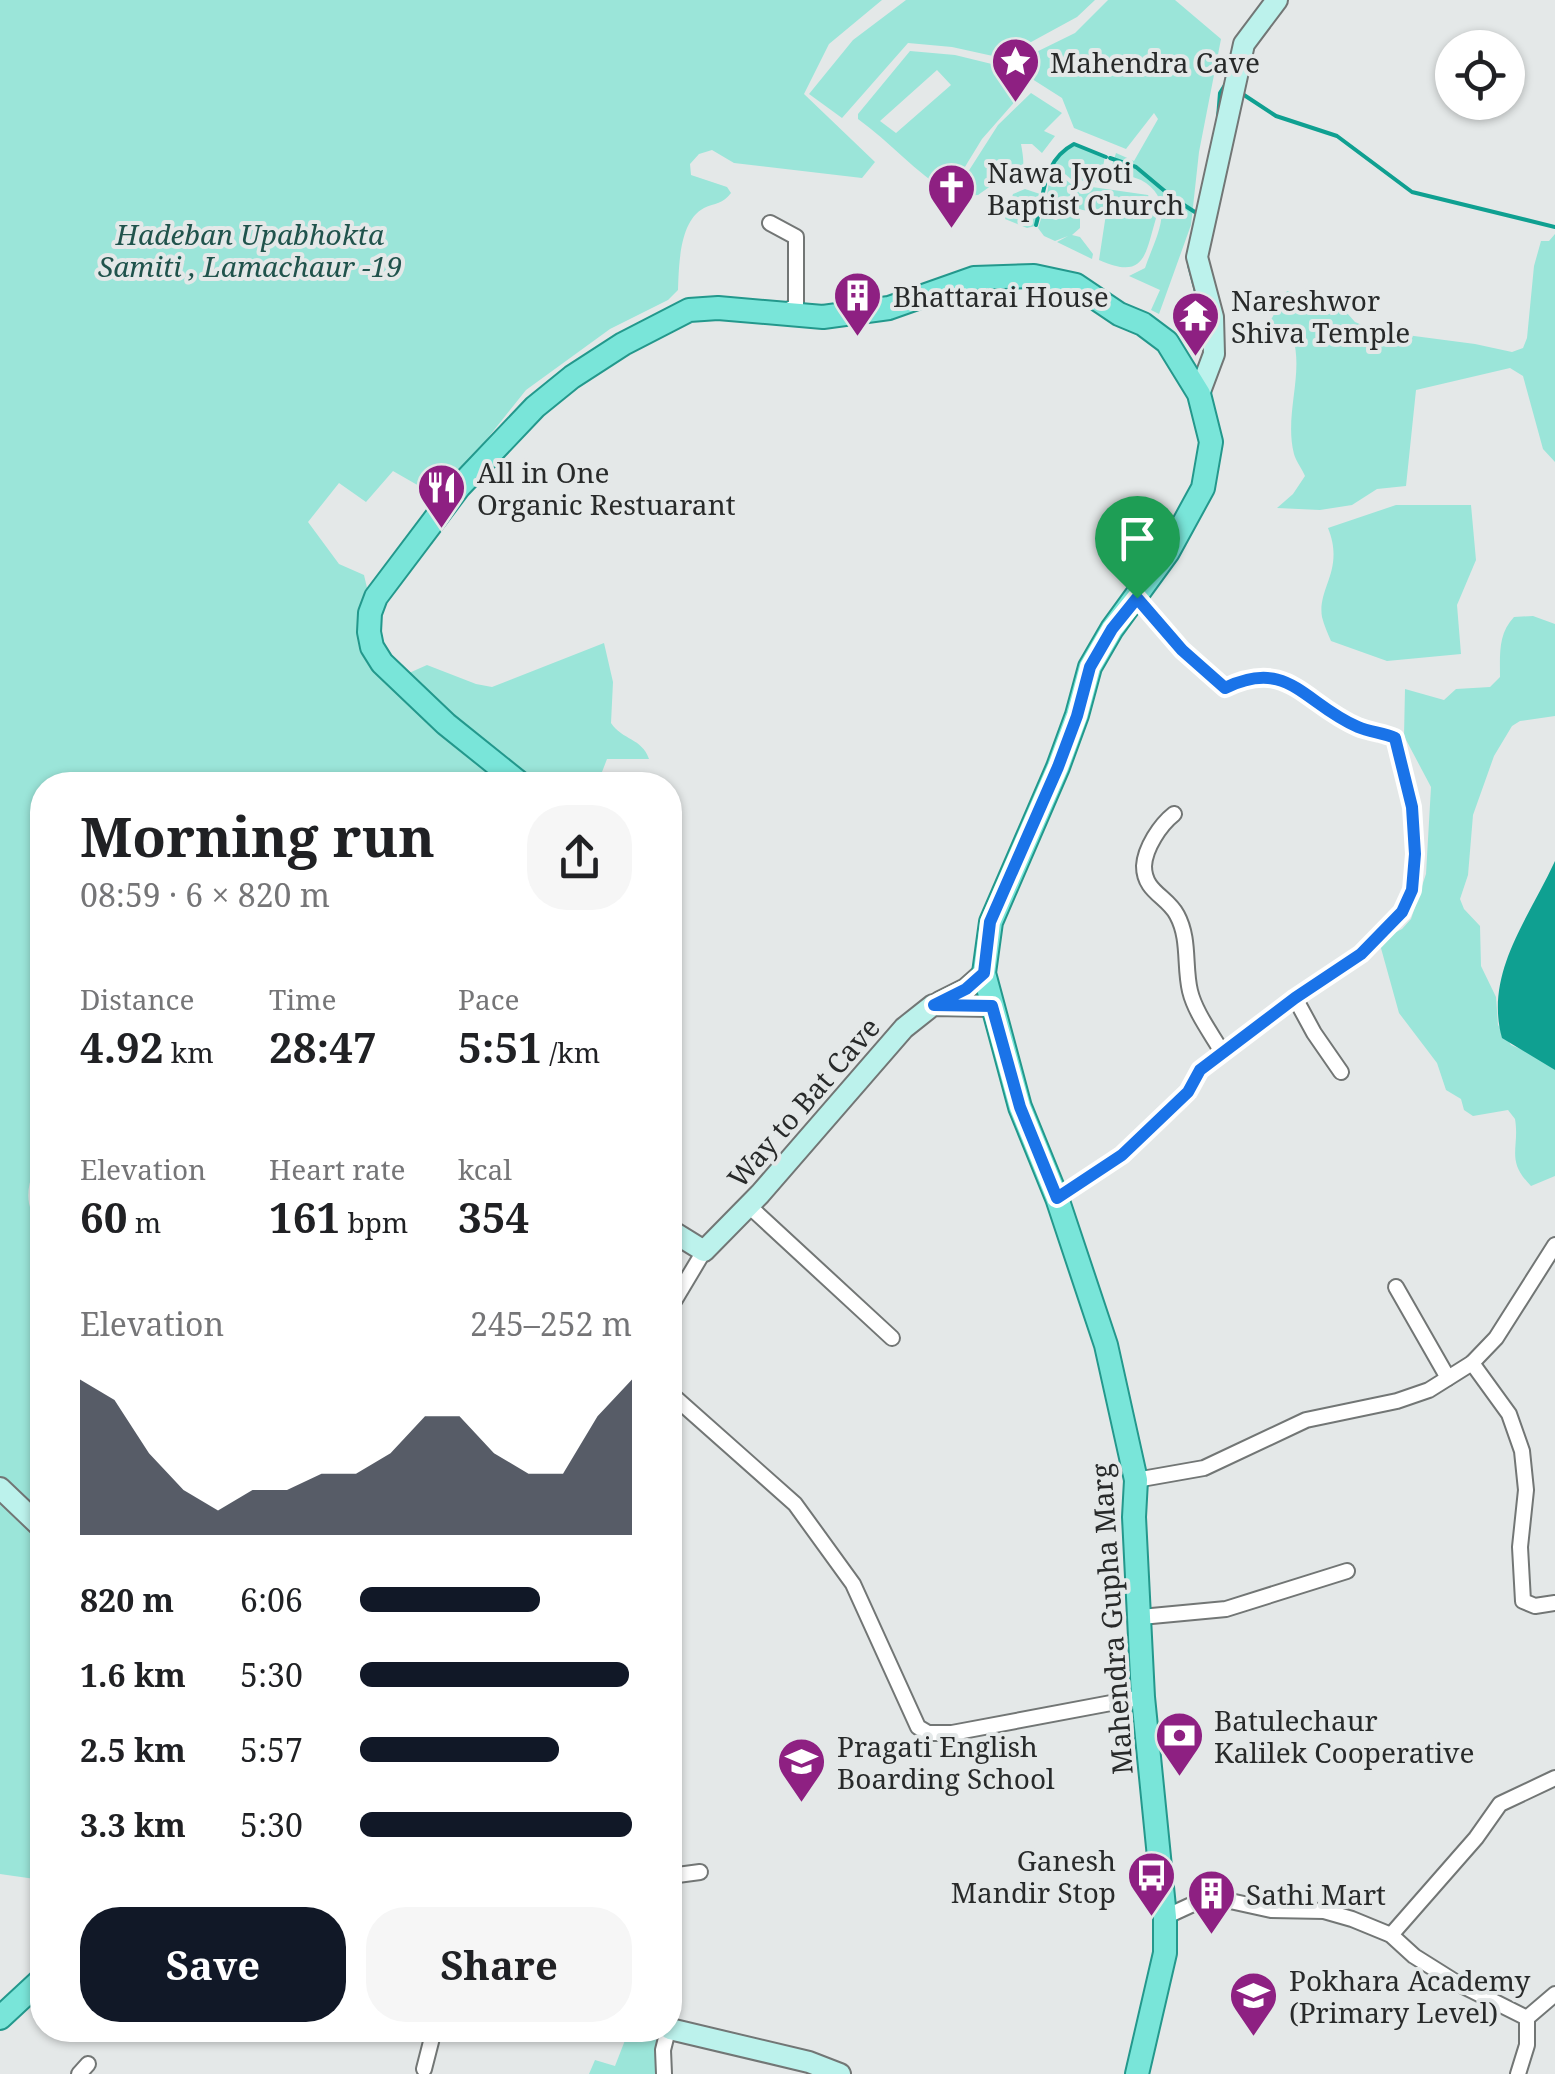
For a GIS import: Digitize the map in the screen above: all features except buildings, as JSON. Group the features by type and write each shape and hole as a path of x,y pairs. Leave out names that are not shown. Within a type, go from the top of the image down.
{"main road":[{"path":"1200,394 1214,354 1214,318 1197,257 1244,44 1278,0"},
{"name":"Mahendra Gupha Marg","path":"506,772 446,724 382,663 372,647 370,613 376,598 459,488 535,407 572,377 637,336 688,310 718,308 823,316 890,308 974,278 1034,276 1076,285 1119,314 1142,324 1167,342 1200,394 1211,442 1202,488 1168,552 1112,629 1090,667 1058,767 990,922 984,973 1020,1107 1057,1198 1106,1346 1136,1480 1134,1517 1143,1697 1166,1917 1165,1953 1137,2074"},
{"name":"Way to Bat Cave","path":"704,1252 904,1028 984,973"},
{"path":"934,1005 992,1006"},
{"path":"682,1238 704,1252"},
{"path":"0,1488 30,1517"},
{"path":"0,2018 30,1990"},
{"path":"682,2032 778,2054 840,2074"}],"street":[{"path":"770,223 796,238 796,306 779,315"},
{"path":"1057,1198 1122,1155 1188,1092 1200,1070 1222,1052 1361,954 1402,912 1415,873 1412,807 1398,744 1391,736 1359,728 1272,676 1250,676 1225,688 1182,650 1137,598"},
{"path":"1174,814 1164,822 1146,855 1146,879 1152,892 1178,917 1187,948 1191,996 1222,1052"},
{"path":"1295,998 1341,1072"},
{"path":"749,1206 892,1338"},
{"path":"1136,1480 1204,1468 1306,1420 1398,1401 1429,1390 1472,1363 1507,1323 1555,1245"},
{"path":"682,1288 704,1252"},
{"path":"1396,1287 1448,1378"},
{"path":"1472,1363 1509,1414 1522,1450 1526,1490 1520,1548 1523,1601 1534,1606 1555,1604"},
{"path":"682,1404 795,1504 853,1584 918,1727 928,1733 952,1734 1143,1697"},
{"path":"1141,1617 1226,1609 1347,1570"},
{"path":"1391,1936 1476,1838 1500,1804 1555,1778"},
{"path":"682,1874 700,1872"},
{"path":"1166,1917 1202,1900 1222,1899 1271,1910 1324,1911 1391,1936 1457,1983 1527,2018"},
{"path":"1518,2074 1527,2045 1527,2018 1555,1994"},
{"path":"424,2069 431,2042"},
{"path":"664,2074 665,2042"}],"green space":[{"name":"Hadeban Upabhokta Samiti , Lamachaur -19","path":"0,0 882,0 829,44 804,94 875,162 862,178 734,163 712,150 699,154 690,164 691,175 727,187 731,193 704,208 690,223 682,245 678,290 668,300 610,329 526,390 440,498 393,471 366,502 339,483 308,522 339,564 364,575 368,592 362,631 397,689 409,673 427,665 492,687 604,643 613,682 611,723 642,747 649,759 607,759 602,772 30,772 30,1878 0,1874"},
{"path":"906,0 1095,0 1077,17 1002,58 908,43 842,118 809,94 853,40"},
{"path":"1108,0 1175,0 1221,39 1199,152 1191,225 1159,314 1151,310 1160,290 1129,276 1145,268 1161,221 1159,198 1141,180 1111,169 1116,153 1134,161 1158,119 1154,113 1126,149 1074,128 1062,98 1010,65 1075,33"},
{"path":"910,51 955,55 1000,66 1026,89 982,139 949,193 858,119 858,114","holes":["937,70 951,85 896,133 880,121"]},
{"path":"1031,93 1062,113 1044,131 1055,136 1042,153 1032,144 1021,144 1023,166 1014,184 992,185 978,195 952,197 998,125"},
{"path":"1073,145 1105,156 1100,183 1071,179 1059,169 1048,172 1060,153"},
{"path":"1060,175 1071,184 1148,195 1158,212 1147,250 1136,265 1115,266 1099,260 1106,214 1077,209 1044,213 1049,182"},
{"path":"1025,189 1043,195 1035,226 1027,228 1005,219 1013,194"},
{"path":"1072,213 1080,215 1080,228 1072,235 1080,237 1093,254 1092,259 1057,242 1068,236 1055,241 1038,228 1042,216 1056,220"},
{"path":"1555,234 1555,462 1543,449 1523,376 1510,368 1416,390 1406,486 1377,489 1352,505 1320,510 1277,508 1305,476 1295,457 1292,439 1296,366 1293,338 1268,325 1287,291 1347,313 1355,322 1376,331 1512,352 1523,348 1527,338 1534,266 1541,241 1549,241"},
{"path":"1396,505 1471,505 1476,560 1457,605 1461,654 1387,661 1331,641 1322,617 1334,556 1328,528"},
{"path":"1533,616 1555,624 1555,716 1520,721 1512,726 1494,756 1473,815 1468,875 1460,899 1480,926 1481,966 1496,997 1498,1025 1511,1045 1533,1054 1555,1070 1555,1176 1531,1186 1516,1161 1515,1119 1508,1110 1473,1116 1464,1110 1461,1099 1446,1090 1437,1063 1399,1013 1379,941 1402,929 1411,919 1426,874 1431,787 1404,736 1405,689 1444,700 1456,689 1490,687 1500,677 1505,630 1514,617"},
{"path":"624,2042 661,2042 658,2074 589,2074 595,2060 615,2066"}],"shaded area":[{"path":"1555,861 1555,1070 1502,1038 1498,1014 1499,991 1512,946"}],"waterway":[{"path":"1218,118 1220,93 1225,85"},
{"path":"1241,93 1276,116 1337,136 1412,192 1555,227"},
{"path":"1036,225 1046,179 1064,151 1074,144 1106,157"},
{"path":"1110,158 1136,167 1198,214"},
{"path":"1189,265 1203,318"}],"place":[{"name":"Mahendra Cave","path":"1015,104"},
{"name":"Nawa Jyoti Baptist Church","path":"952,230"},
{"name":"Bhattarai House","path":"858,338"},
{"name":"Nareshwor Shiva Temple","path":"1196,358"},
{"name":"All in One Organic Restuarant","path":"442,530"},
{"name":"Batulechaur Kalilek Cooperative","path":"1179,1778"},
{"name":"Pragati English Boarding School","path":"802,1804"},
{"name":"Ganesh Mandir Stop","path":"1151,1918"},
{"name":"Sathi Mart","path":"1211,1936"},
{"name":"Pokhara Academy (Primary Level)","path":"1254,2038"}],"route":[{"path":"1137,598 1182,650 1225,688 1250,676 1272,676 1359,728 1395,738 1412,807 1415,873 1402,912 1361,954 1200,1070 1188,1092 1158,1123 1122,1155 1057,1198 1020,1107 992,1006 934,1005 966,989 984,973 990,922 1058,767 1090,667 1112,629 1137,598"}]}
